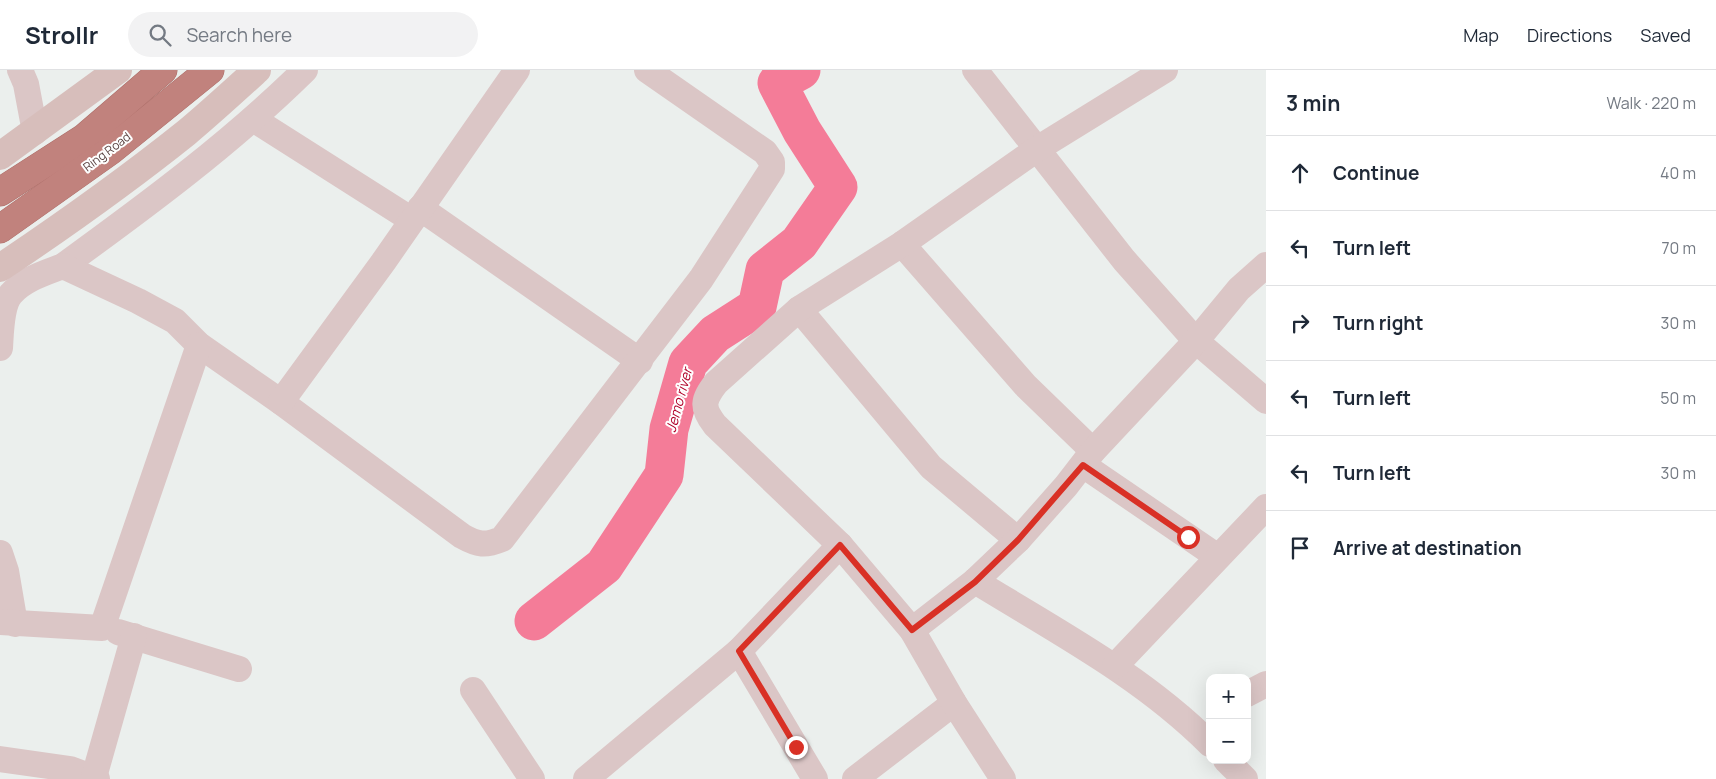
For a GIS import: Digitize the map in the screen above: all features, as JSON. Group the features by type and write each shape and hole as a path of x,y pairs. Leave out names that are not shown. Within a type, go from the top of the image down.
{"highway":[{"name":"Ring Road","path":"0,192 84,138 163,70"},
{"name":"Ring Road","path":"0,230 110,152 210,70"}],"street":[{"path":"20,70 26,84 35,132"},
{"path":"0,156 118,70"},
{"path":"0,268 127,179 188,132 257,70"},
{"path":"0,348 3,315 10,295 28,281 63,266 158,197 253,119 305,70"},
{"path":"281,402 384,261 517,70"},
{"path":"63,266 176,321 198,345 281,402 462,536 474,542 489,544 502,540 702,279 772,169 772,162 764,152 646,70"},
{"path":"975,70 1124,260 1196,341 1266,402"},
{"path":"1003,779 954,703 912,630 840,545 716,425 708,416 705,407 708,394 716,383 799,310 902,244 1036,150 1165,70"},
{"path":"253,119 416,214 640,361"},
{"path":"902,244 1088,458 1218,557"},
{"path":"912,630 975,582 1018,540 1088,458 1196,341 1239,289 1266,265"},
{"path":"799,310 931,468 1018,540"},
{"path":"102,628 198,345"},
{"path":"1114,666 1266,507"},
{"path":"586,779 739,651 840,545"},
{"path":"0,553 4,565 8,623 102,628 134,636 239,669"},
{"path":"975,582 1114,666 1204,729"},
{"path":"0,759 70,769 96,778 134,636"},
{"path":"739,651 815,779"},
{"path":"1251,692 1266,684"},
{"path":"473,690 532,779"},
{"path":"855,779 954,703"},
{"path":"1230,764 1245,779"}],"waterway":[{"name":"Jemo river","path":"534,621 604,566 664,475 669,429 688,363 715,334 757,307 765,270 799,243 838,187 802,131 777,83 801,70"}],"route":[{"path":"796,747 739,651 840,545 912,630 975,582 1018,540 1083,465 1188,537"}]}
